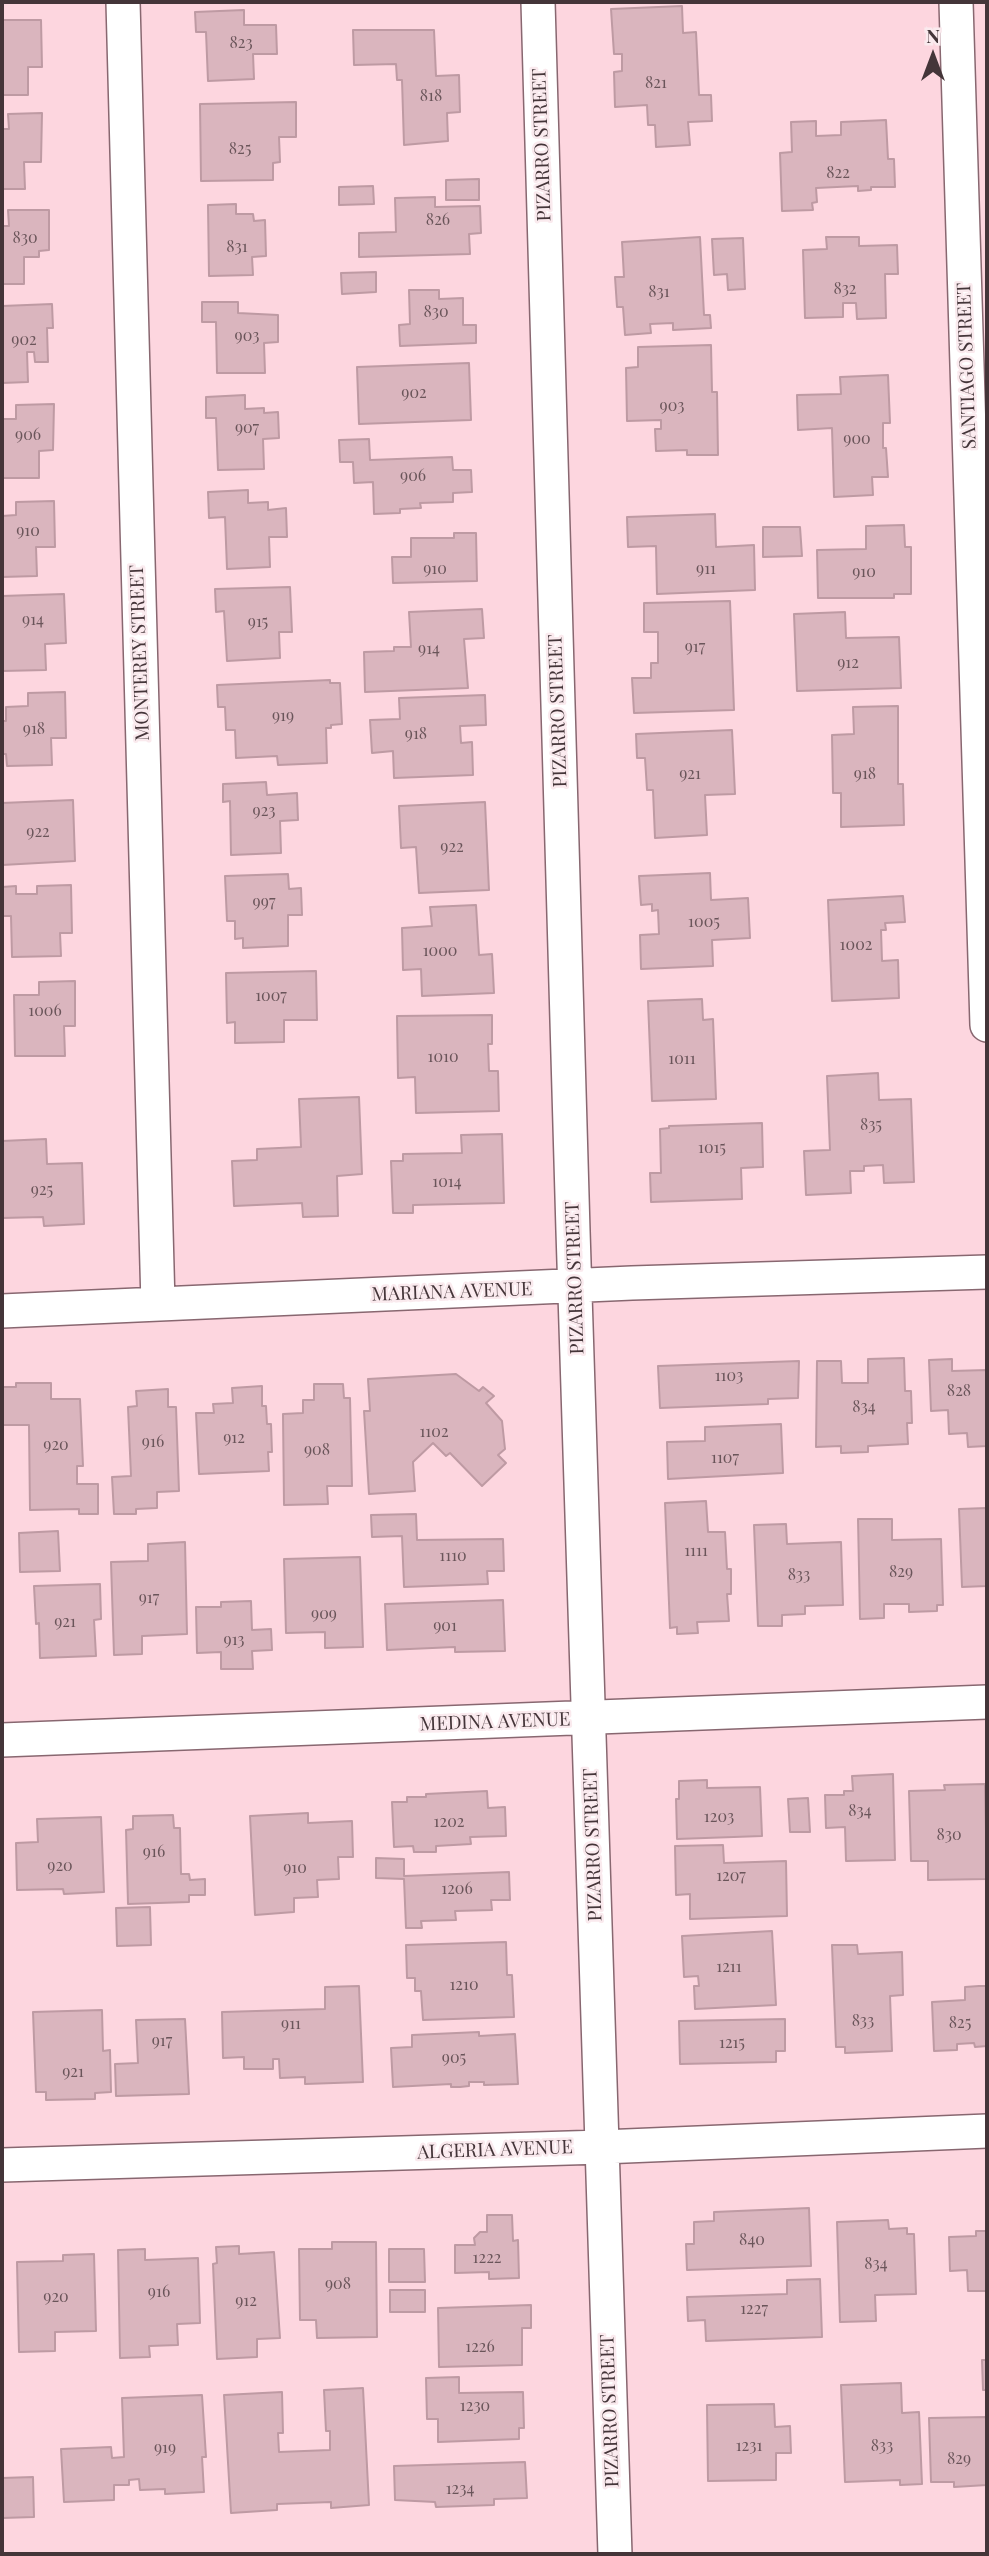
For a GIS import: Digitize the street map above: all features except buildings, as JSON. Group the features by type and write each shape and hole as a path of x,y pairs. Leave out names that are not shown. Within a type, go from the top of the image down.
{"street":[{"name":"MONTEREY STREET","path":"122,2 158,1304"},
{"name":"PIZARRO STREET","path":"538,2 615,2554"},
{"name":"SANTIAGO STREET","path":"956,2 987,1025"},
{"name":"MARIANA AVENUE","path":"2,1311 575,1286 987,1272"},
{"name":"MEDINA AVENUE","path":"2,1740 987,1702"},
{"name":"ALGERIA AVENUE","path":"2,2165 602,2147 987,2131"}]}
